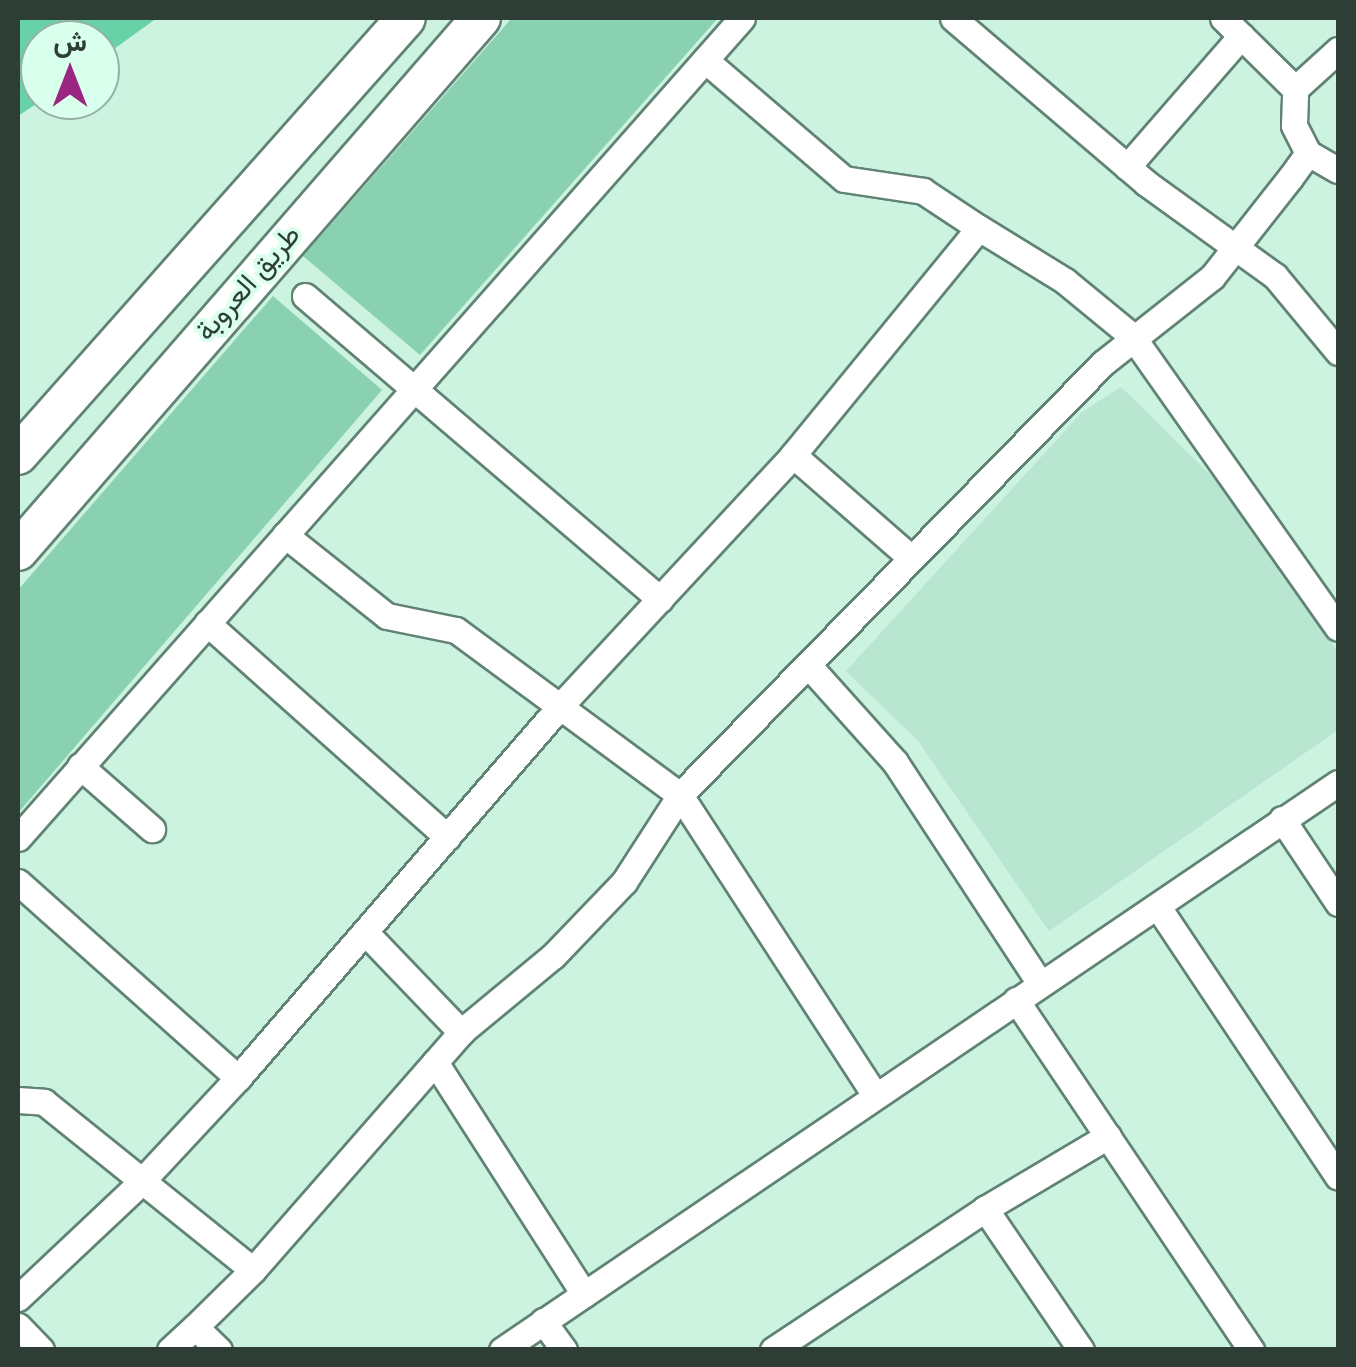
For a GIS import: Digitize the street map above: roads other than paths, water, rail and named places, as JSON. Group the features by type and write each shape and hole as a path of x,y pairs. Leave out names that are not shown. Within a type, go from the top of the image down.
{"highway":[{"name":"طريق العروبة","path":"18,454 406,18"},
{"name":"طريق العروبة","path":"18,551 481,18"}],"street":[{"path":"18,838 742,18"},
{"path":"953,18 1127,167 1238,245 1291,290 1338,352"},
{"path":"1127,167 1232,27 1295,89"},
{"path":"1338,50 1295,89 1294,125 1308,154 1338,170"},
{"path":"704,60 844,179 923,191 1065,281 1132,336 1334,611"},
{"path":"170,1350 253,1270 461,1032 553,956 624,882 680,795 1132,336 1212,277 1308,154"},
{"path":"18,1298 140,1183 238,1078 562,704 793,454 979,228"},
{"path":"305,296 660,600"},
{"path":"793,454 911,558"},
{"path":"285,535 387,616 456,630 562,704 680,795 874,1094"},
{"path":"207,623 447,838"},
{"path":"808,665 896,762 1040,984"},
{"path":"80,766 152,829"},
{"path":"502,1350 874,1094 1338,783"},
{"path":"1282,819 1338,903"},
{"path":"18,882 238,1078"},
{"path":"1158,907 1338,1177"},
{"path":"366,932 461,1032"},
{"path":"1016,1000 1251,1350"},
{"path":"435,1062 584,1294"},
{"path":"18,1100 44,1102 140,1183 233,1248 253,1270"},
{"path":"773,1350 985,1209 1108,1136"},
{"path":"985,1209 1072,1346"},
{"path":"544,1321 564,1350"},
{"path":"18,1326 41,1350"},
{"path":"195,1327 220,1350"}]}
